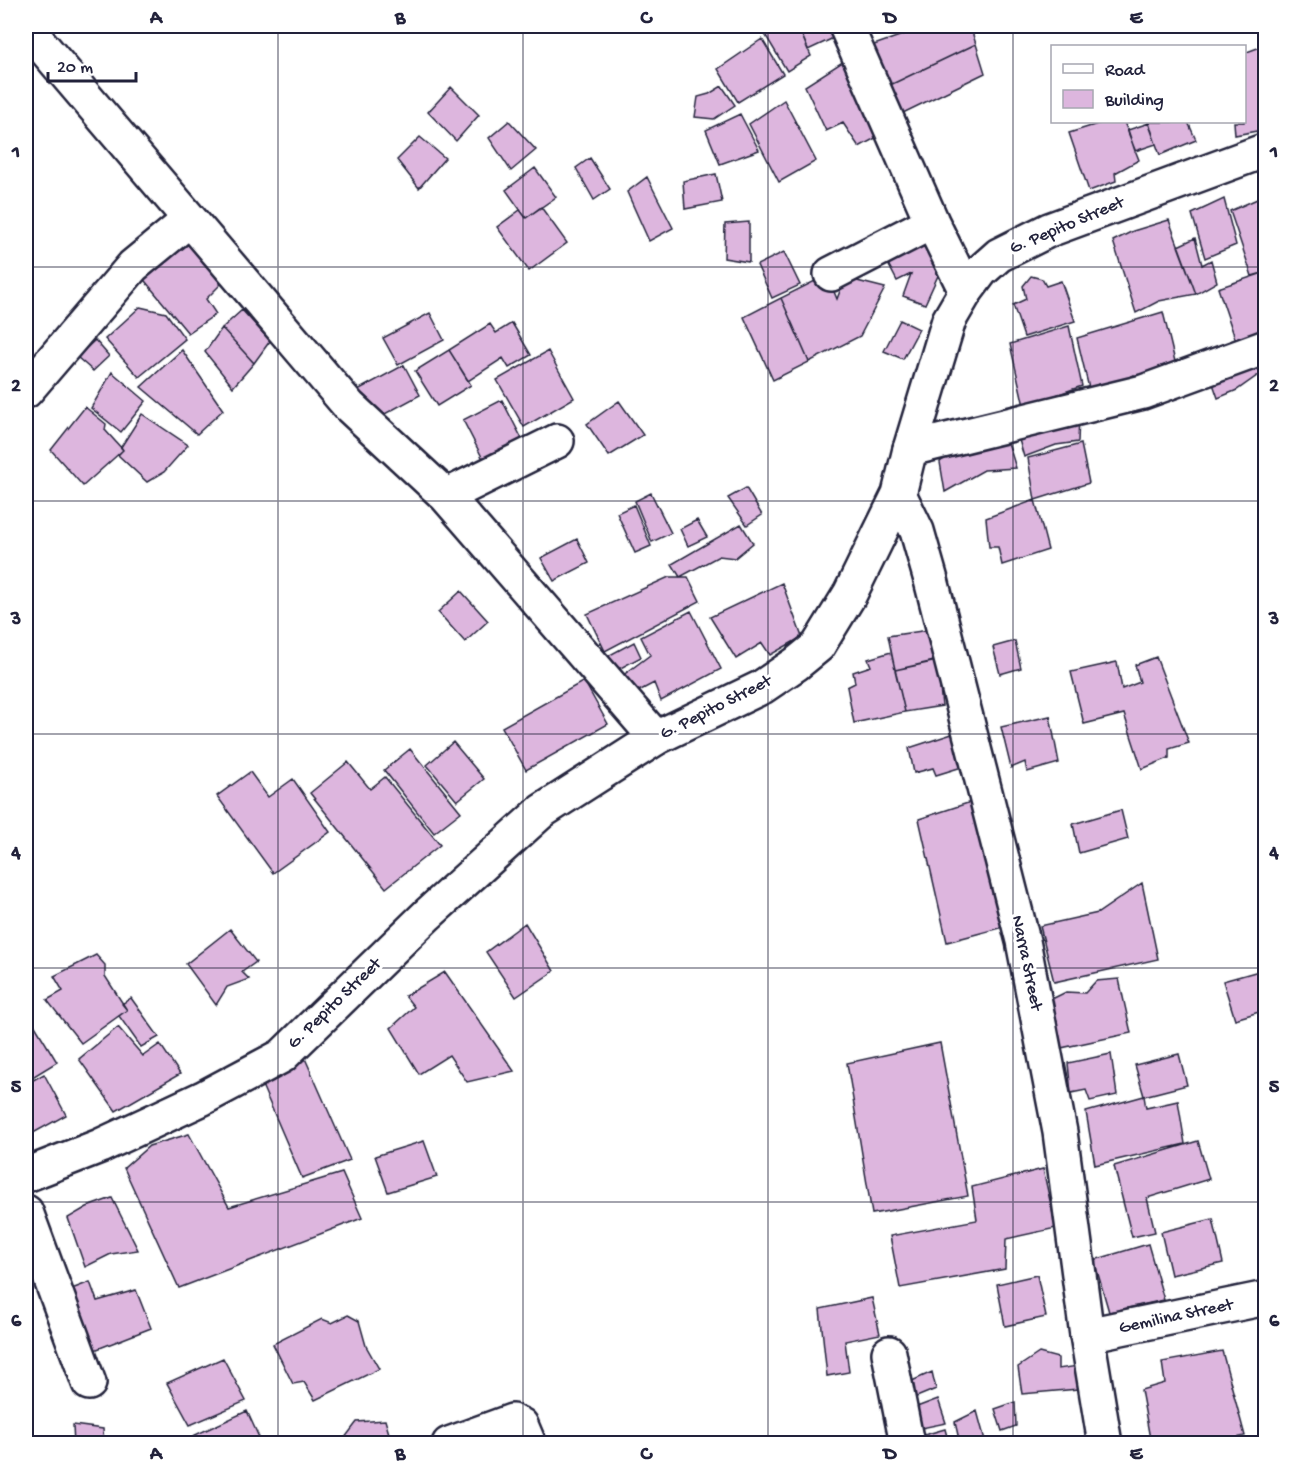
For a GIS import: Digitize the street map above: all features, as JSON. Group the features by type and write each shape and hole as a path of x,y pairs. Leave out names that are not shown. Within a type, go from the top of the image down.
{"street":[{"path":"846,26 932,222 966,291"},
{"path":"26,27 349,406 446,496 656,738"},
{"name":"G. Pepito Street","path":"26,1175 100,1146 203,1098 282,1056 427,915 542,811 656,738 762,687 818,646 850,594 899,494 910,449 949,320 981,271 999,255 1049,230 1266,150"},
{"path":"26,391 133,266 189,220"},
{"path":"831,274 932,222"},
{"path":"910,449 1143,392 1266,347"},
{"path":"446,496 557,441"},
{"name":"Narra Street","path":"899,494 917,531 1023,941 1060,1132 1087,1335 1105,1443"},
{"path":"26,1212 89,1383"},
{"name":"Gemilina Street","path":"1087,1335 1266,1298"},
{"path":"889,1353 907,1443"},
{"path":"449,1443 512,1421 521,1425 529,1443"}],"building":[{"path":"706,26 720,26 709,31"},
{"path":"760,26 798,26 811,56 787,71"},
{"path":"798,26 839,26 842,34 808,50"},
{"path":"928,26 970,26 976,44 888,86 874,45"},
{"path":"762,39 783,74 738,102 718,69"},
{"path":"26,43 39,57 26,69"},
{"path":"976,44 985,73 903,113 888,86"},
{"path":"1263,46 1266,54 1266,127 1262,130 1235,135 1234,123 1246,123 1246,52"},
{"path":"844,61 883,134 859,147 843,123 826,131 805,86"},
{"path":"722,86 735,105 714,119 695,117 698,97 709,94"},
{"path":"451,87 479,115 456,141 428,112"},
{"path":"784,100 816,161 779,182 749,124"},
{"path":"740,114 759,150 720,164 706,130"},
{"path":"509,121 536,150 511,171 489,138"},
{"path":"1101,123 1124,123 1139,160 1115,173 1116,181 1089,191 1069,133"},
{"path":"1148,123 1188,123 1196,140 1160,155"},
{"path":"1149,123 1156,144 1135,151 1128,130"},
{"path":"420,137 445,158 419,188 397,160"},
{"path":"590,158 610,189 594,200 576,168"},
{"path":"535,168 556,197 526,218 506,190"},
{"path":"716,174 722,202 685,209 683,181"},
{"path":"647,177 673,228 649,241 627,192"},
{"path":"1264,196 1266,200 1266,272 1252,276 1230,211"},
{"path":"1224,199 1236,245 1205,258 1192,214"},
{"path":"541,207 567,243 529,271 497,227 520,210 526,218"},
{"path":"1169,220 1196,294 1159,301 1136,313 1113,241 1133,231"},
{"path":"749,222 749,262 724,258 725,224"},
{"path":"182,232 221,284 206,299 216,314 188,333 136,270"},
{"path":"927,235 941,269 925,304 903,296 911,274 897,281 883,254"},
{"path":"1195,238 1202,265 1211,260 1217,282 1196,294 1178,246"},
{"path":"784,252 800,285 772,298 757,265"},
{"path":"1266,272 1266,307 1258,310 1266,333 1236,341 1218,288"},
{"path":"827,275 837,299 845,278 885,288 860,336 809,362 781,298"},
{"path":"1031,276 1042,279 1046,286 1061,281 1075,321 1024,337 1013,305 1026,299 1023,286"},
{"path":"781,298 809,362 773,380 744,317"},
{"path":"140,307 166,313 185,339 139,377 105,339"},
{"path":"242,310 270,341 254,363 222,328"},
{"path":"1163,312 1179,378 1140,384 1134,375 1092,401 1077,338"},
{"path":"430,313 444,340 398,365 383,338"},
{"path":"900,320 919,329 903,359 884,351"},
{"path":"512,323 531,355 509,368 503,358 468,381 449,350 490,324 496,333"},
{"path":"1069,326 1082,386 1024,406 1010,344"},
{"path":"222,328 254,363 233,387 205,352"},
{"path":"95,340 109,356 93,371 77,357"},
{"path":"182,350 223,410 197,434 141,387"},
{"path":"449,350 471,385 437,406 415,371"},
{"path":"548,351 574,398 524,427 497,380"},
{"path":"1266,354 1266,375 1257,376 1237,390 1218,398 1210,375"},
{"path":"404,365 420,395 370,422 354,392"},
{"path":"112,372 146,401 121,432 91,408"},
{"path":"502,400 522,439 483,459 463,420"},
{"path":"619,401 643,435 609,456 587,424"},
{"path":"85,407 106,424 105,430 123,450 83,486 51,450"},
{"path":"142,414 188,445 164,472 147,482 118,455"},
{"path":"1079,415 1078,442 1056,445 1024,457 1017,433"},
{"path":"1006,436 1016,468 984,470 945,492 940,462 973,439"},
{"path":"1081,444 1089,483 1035,500 1028,458"},
{"path":"746,488 762,515 747,525 728,498"},
{"path":"651,493 671,533 652,542 635,501"},
{"path":"1035,500 1048,550 1002,565 998,547 989,547 986,518"},
{"path":"634,505 651,546 635,553 617,513"},
{"path":"697,520 707,537 688,546 680,529"},
{"path":"741,524 753,543 735,558 719,556 680,577 672,564"},
{"path":"577,539 589,563 554,581 541,558"},
{"path":"669,577 688,577 700,601 605,651 587,614"},
{"path":"782,583 802,637 770,655 762,643 736,659 710,617"},
{"path":"461,591 488,621 465,642 438,612"},
{"path":"691,611 721,669 661,701 654,683 637,692 622,676 650,655 641,637"},
{"path":"942,628 947,658 895,670 888,636"},
{"path":"1015,641 1021,668 1000,674 993,647"},
{"path":"634,642 641,657 617,670 608,656"},
{"path":"891,652 905,712 854,723 847,687 855,683 853,672 871,666 868,659"},
{"path":"1156,657 1189,743 1169,749 1169,758 1142,769 1124,714 1084,724 1071,672 1117,662 1122,689 1140,682 1135,665"},
{"path":"937,661 942,706 905,712 895,670"},
{"path":"584,681 608,724 526,770 502,727"},
{"path":"1050,716 1059,763 1027,772 1025,762 1011,768 1001,727"},
{"path":"952,734 962,767 936,775 933,768 914,773 909,748"},
{"path":"453,742 484,779 457,801 427,765"},
{"path":"410,749 461,812 434,833 384,770"},
{"path":"348,762 370,789 385,777 440,845 386,888 310,793"},
{"path":"250,772 268,797 293,779 330,832 273,873 217,796"},
{"path":"980,799 1007,926 947,942 919,819"},
{"path":"1121,810 1128,839 1079,853 1073,824"},
{"path":"1142,883 1158,959 1054,982 1040,926 1098,913"},
{"path":"525,923 554,971 516,997 486,952"},
{"path":"230,929 256,962 242,972 249,979 227,987 216,1005 186,964"},
{"path":"96,955 105,965 105,976 127,1010 81,1043 47,1000 63,991 54,976"},
{"path":"1266,969 1266,1010 1235,1019 1223,981"},
{"path":"445,972 514,1071 467,1082 449,1055 419,1074 391,1028 414,1007 405,996"},
{"path":"1119,979 1131,1033 1061,1048 1050,1000 1066,992 1085,993 1096,981"},
{"path":"131,998 159,1037 141,1047 119,1016 127,1010 122,1004"},
{"path":"26,1011 57,1062 26,1081"},
{"path":"118,1027 143,1056 160,1044 180,1074 116,1111 79,1059"},
{"path":"940,1043 968,1196 872,1214 847,1063"},
{"path":"1111,1054 1117,1095 1090,1101 1086,1090 1071,1093 1068,1063"},
{"path":"1179,1054 1187,1085 1144,1096 1135,1065"},
{"path":"304,1056 350,1160 302,1178 258,1076"},
{"path":"44,1074 66,1115 26,1137 26,1084"},
{"path":"1144,1096 1146,1108 1178,1101 1185,1144 1095,1165 1086,1112"},
{"path":"189,1134 229,1207 342,1173 362,1218 179,1288 124,1168 149,1146"},
{"path":"424,1141 437,1177 388,1192 375,1156"},
{"path":"1198,1141 1209,1179 1147,1198 1155,1232 1132,1237 1114,1166"},
{"path":"1043,1169 1056,1228 1006,1239 1005,1269 900,1288 890,1236 977,1220 972,1187"},
{"path":"112,1198 138,1250 111,1254 85,1267 68,1218 87,1207"},
{"path":"1213,1219 1223,1263 1171,1275 1161,1232"},
{"path":"1148,1244 1164,1300 1109,1312 1094,1260"},
{"path":"1037,1275 1046,1317 1005,1326 997,1284"},
{"path":"90,1282 97,1301 136,1290 151,1328 87,1353 64,1292"},
{"path":"872,1298 880,1334 845,1341 849,1372 827,1376 820,1309"},
{"path":"348,1315 359,1321 366,1346 379,1369 315,1400 304,1382 293,1384 273,1344 322,1319 332,1323"},
{"path":"1222,1351 1245,1436 1208,1444 1151,1444 1141,1390 1165,1383 1162,1362"},
{"path":"1039,1353 1058,1358 1058,1369 1078,1366 1078,1389 1022,1394 1018,1367"},
{"path":"223,1358 246,1401 190,1425 167,1383"},
{"path":"932,1372 936,1389 907,1401 903,1385"},
{"path":"938,1399 946,1423 917,1429 909,1410"},
{"path":"1015,1402 1016,1426 1002,1431 995,1409"},
{"path":"247,1411 262,1444 198,1444 193,1436"},
{"path":"977,1411 986,1444 960,1444 955,1422"},
{"path":"385,1420 392,1444 346,1444 344,1439 357,1422"},
{"path":"73,1425 103,1429 104,1444 74,1444"},
{"path":"945,1429 949,1444 920,1444 917,1437"}]}
